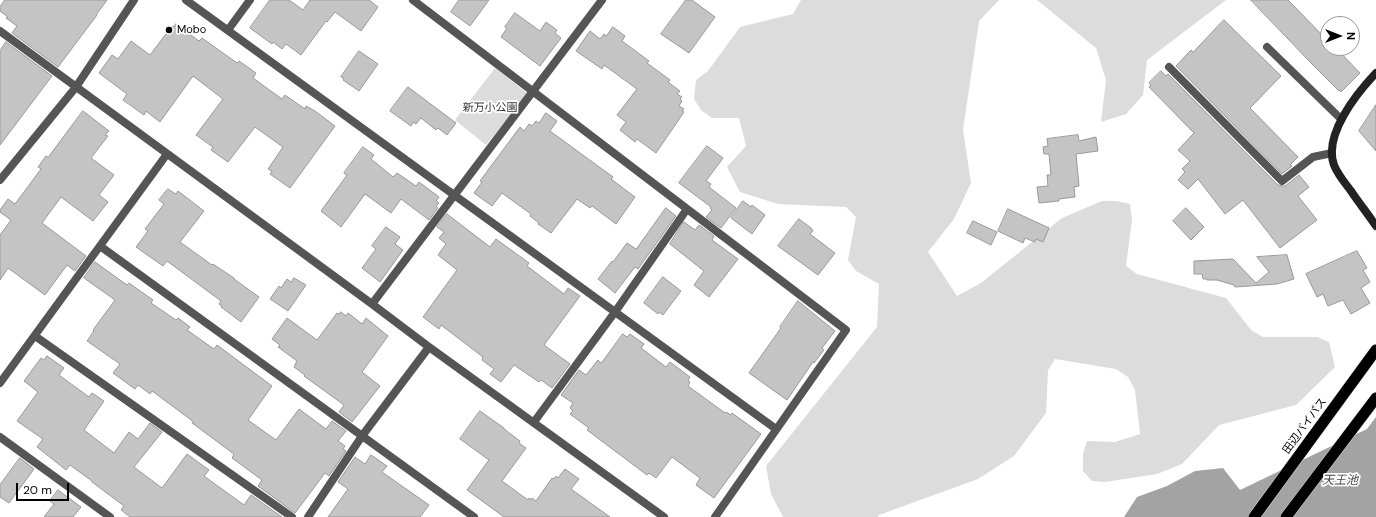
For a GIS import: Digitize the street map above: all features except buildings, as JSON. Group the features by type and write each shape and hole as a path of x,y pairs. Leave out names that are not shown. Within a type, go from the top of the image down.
{"highway":[{"name":"田辺バイパス","path":"1254,517 1376,350"},
{"path":"1286,517 1376,398"}],"main road":[{"path":"1376,73 1364,86 1341,119 1335,136 1332,153 1338,174 1376,226"}],"street":[{"path":"0,180 76,87 134,0"},
{"path":"186,0 776,429"},
{"path":"228,30 250,0"},
{"path":"413,0 846,330 715,517"},
{"path":"372,304 602,0"},
{"path":"0,31 429,347 664,517"},
{"path":"1267,47 1341,119"},
{"path":"1169,67 1282,181 1313,157 1332,153"},
{"path":"0,383 167,154"},
{"path":"534,422 615,312 687,209"},
{"path":"100,246 474,517"},
{"path":"34,336 292,517"},
{"path":"308,517 362,436 429,347"},
{"path":"0,437 110,517"}],"green space":[{"path":"801,0 999,0 979,21 963,130 971,183 954,219 928,252 957,296 981,283 1062,218 1102,201 1116,201 1130,204 1132,220 1126,266 1137,274 1226,298 1251,330 1263,337 1317,337 1329,342 1335,367 1296,405 1219,425 1182,464 1157,474 1105,482 1092,481 1083,471 1083,454 1087,441 1115,442 1140,434 1135,390 1128,377 1116,369 1055,359 1048,370 1046,413 1014,456 978,479 879,515 878,517 783,517 771,494 766,466 877,327 879,284 856,271 848,260 856,217 846,207 778,204 740,192 727,167 746,146 739,118 712,118 701,110 694,99 696,80 708,71 740,27 793,14"},
{"path":"1037,0 1226,0 1147,60 1143,95 1126,114 1101,122 1106,80 1096,48"},
{"name":"新万小公園","path":"495,68 528,94 486,145 455,120"}],"water":[{"name":"天王池","path":"1376,417 1376,517 1124,517 1137,497 1167,486 1195,471 1223,468 1240,490 1367,429"}],"place":[{"name":"Mobo","path":"169,30"}]}
